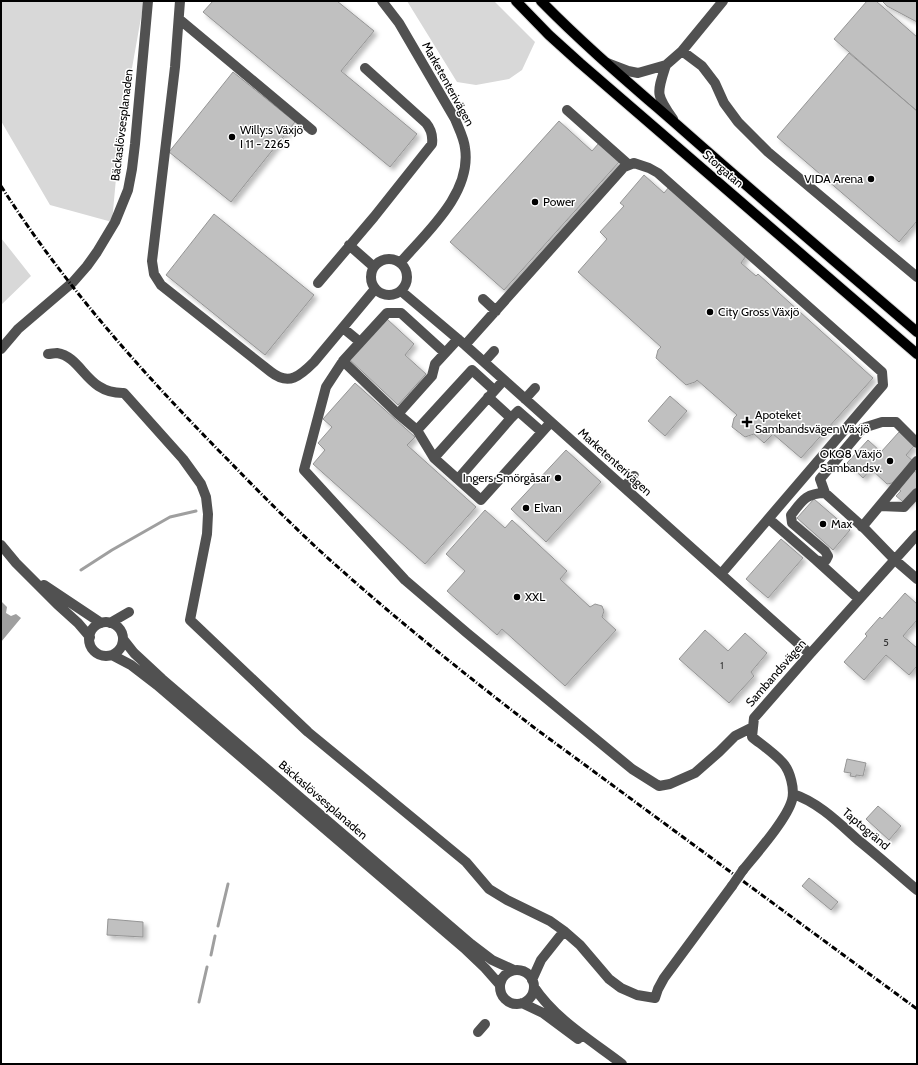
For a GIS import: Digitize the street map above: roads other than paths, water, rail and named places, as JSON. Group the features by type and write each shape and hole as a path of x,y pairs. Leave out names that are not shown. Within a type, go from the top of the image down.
{"main road":[{"name":"Storgatan","path":"516,1 549,35 575,58 917,354"},
{"name":"Storgatan","path":"541,1 606,63 917,332"}],"street":[{"name":"Bäckaslövsesplanaden","path":"1,349 18,329 73,282 97,252 115,222 128,190 136,144 148,1"},
{"path":"180,1 174,75 152,261 154,274 161,285 275,376 284,379 294,378 314,362 375,289"},
{"name":"Marketenterivägen","path":"382,1 399,23 455,119 462,134 466,149 464,176 450,205 400,263"},
{"path":"606,63 638,73 666,65 682,51 723,1"},
{"path":"178,19 312,130"},
{"path":"682,51 702,66 715,83 724,103 738,122 768,152 917,278"},
{"path":"666,65 659,89 659,95 662,104 678,125"},
{"path":"318,283 432,144 433,139 426,123 365,68"},
{"path":"567,110 629,165"},
{"path":"398,414 432,376 435,364 445,353 462,342 496,311 624,167 634,163 649,168 658,173 882,372 883,385 721,574"},
{"path":"349,245 374,267"},
{"path":"389,259 400,263 404,266 408,277 407,282 401,291 391,296 380,293 375,289 371,278 374,267 383,260 389,259"},
{"name":"Marketenterivägen","path":"401,291 462,342 810,654"},
{"path":"483,298 496,311"},
{"path":"445,353 401,313 387,313 343,361 326,387 304,470 405,580 467,633 632,768 659,786 670,784 695,773 735,736 753,728"},
{"path":"343,328 360,342"},
{"path":"484,362 494,351"},
{"path":"48,354 58,353 65,356 72,361 92,382 102,389 115,394 124,394 183,460 201,484 206,497 208,514 207,534 190,620 308,732 466,862 489,889 507,900 550,921 564,931 580,945 609,979 621,988 637,995 655,998 664,978 784,816 792,802 793,794"},
{"path":"343,361 416,430 434,458 481,500 551,422"},
{"path":"416,430 472,370 511,418"},
{"path":"434,458 504,380"},
{"path":"525,399 535,388"},
{"path":"458,479 518,411 542,432"},
{"path":"917,443 896,422 882,422 863,428 820,479 825,493 917,579"},
{"path":"862,526 917,461"},
{"path":"624,487 634,476"},
{"path":"816,560 823,562 828,556 792,523 791,515 806,498 814,493 825,493"},
{"path":"880,506 904,507 917,493"},
{"path":"769,519 859,600"},
{"name":"Sambandsvägen","path":"793,794 789,776 783,763 752,737 754,718 917,535"},
{"path":"1,545 16,563 78,623 90,637"},
{"path":"30,577 106,623 120,628 123,639 120,650 112,655 106,656 97,653 91,646 90,637 93,628 106,623 129,612"},
{"name":"Bäckaslövsesplanaden","path":"123,639 134,653 162,679 471,944 492,960 528,974 540,997 552,1009 622,1064"},
{"name":"Bäckaslövsesplanaden","path":"112,655 131,665 169,695 464,948 486,968 500,985 500,991 504,999 512,1003 522,1003 543,1013 611,1064"},
{"name":"Taptogränd","path":"793,794 805,799 834,819 917,890"},
{"path":"522,1003 528,1000 532,995 533,984 541,960 564,931"},
{"path":"500,985 503,976 508,972 541,960"}],"waterway":[{"path":"81,570 112,550 170,517 196,511"},
{"path":"218,926 228,884"},
{"path":"211,955 215,936"},
{"path":"199,1002 207,967"}],"railway":[{"path":"1,186 26,224 80,296 109,331 200,432 319,550 426,642 536,729 917,1009"}],"place":[{"name":"Willy:s Växjö I 11 - 2265","path":"232,137"},
{"name":"VIDA Arena","path":"871,179"},
{"name":"Power","path":"535,202"},
{"name":"City Gross Växjö","path":"710,312"},
{"name":"Apoteket Sambandsvägen Växjö","path":"747,422"},
{"name":"OKQ8 Växjö Sambandsv.","path":"890,461"},
{"name":"Ingers Smörgåsar","path":"558,478"},
{"name":"Elvan","path":"526,508"},
{"name":"Max","path":"823,524"},
{"name":"XXL","path":"517,597"}]}
